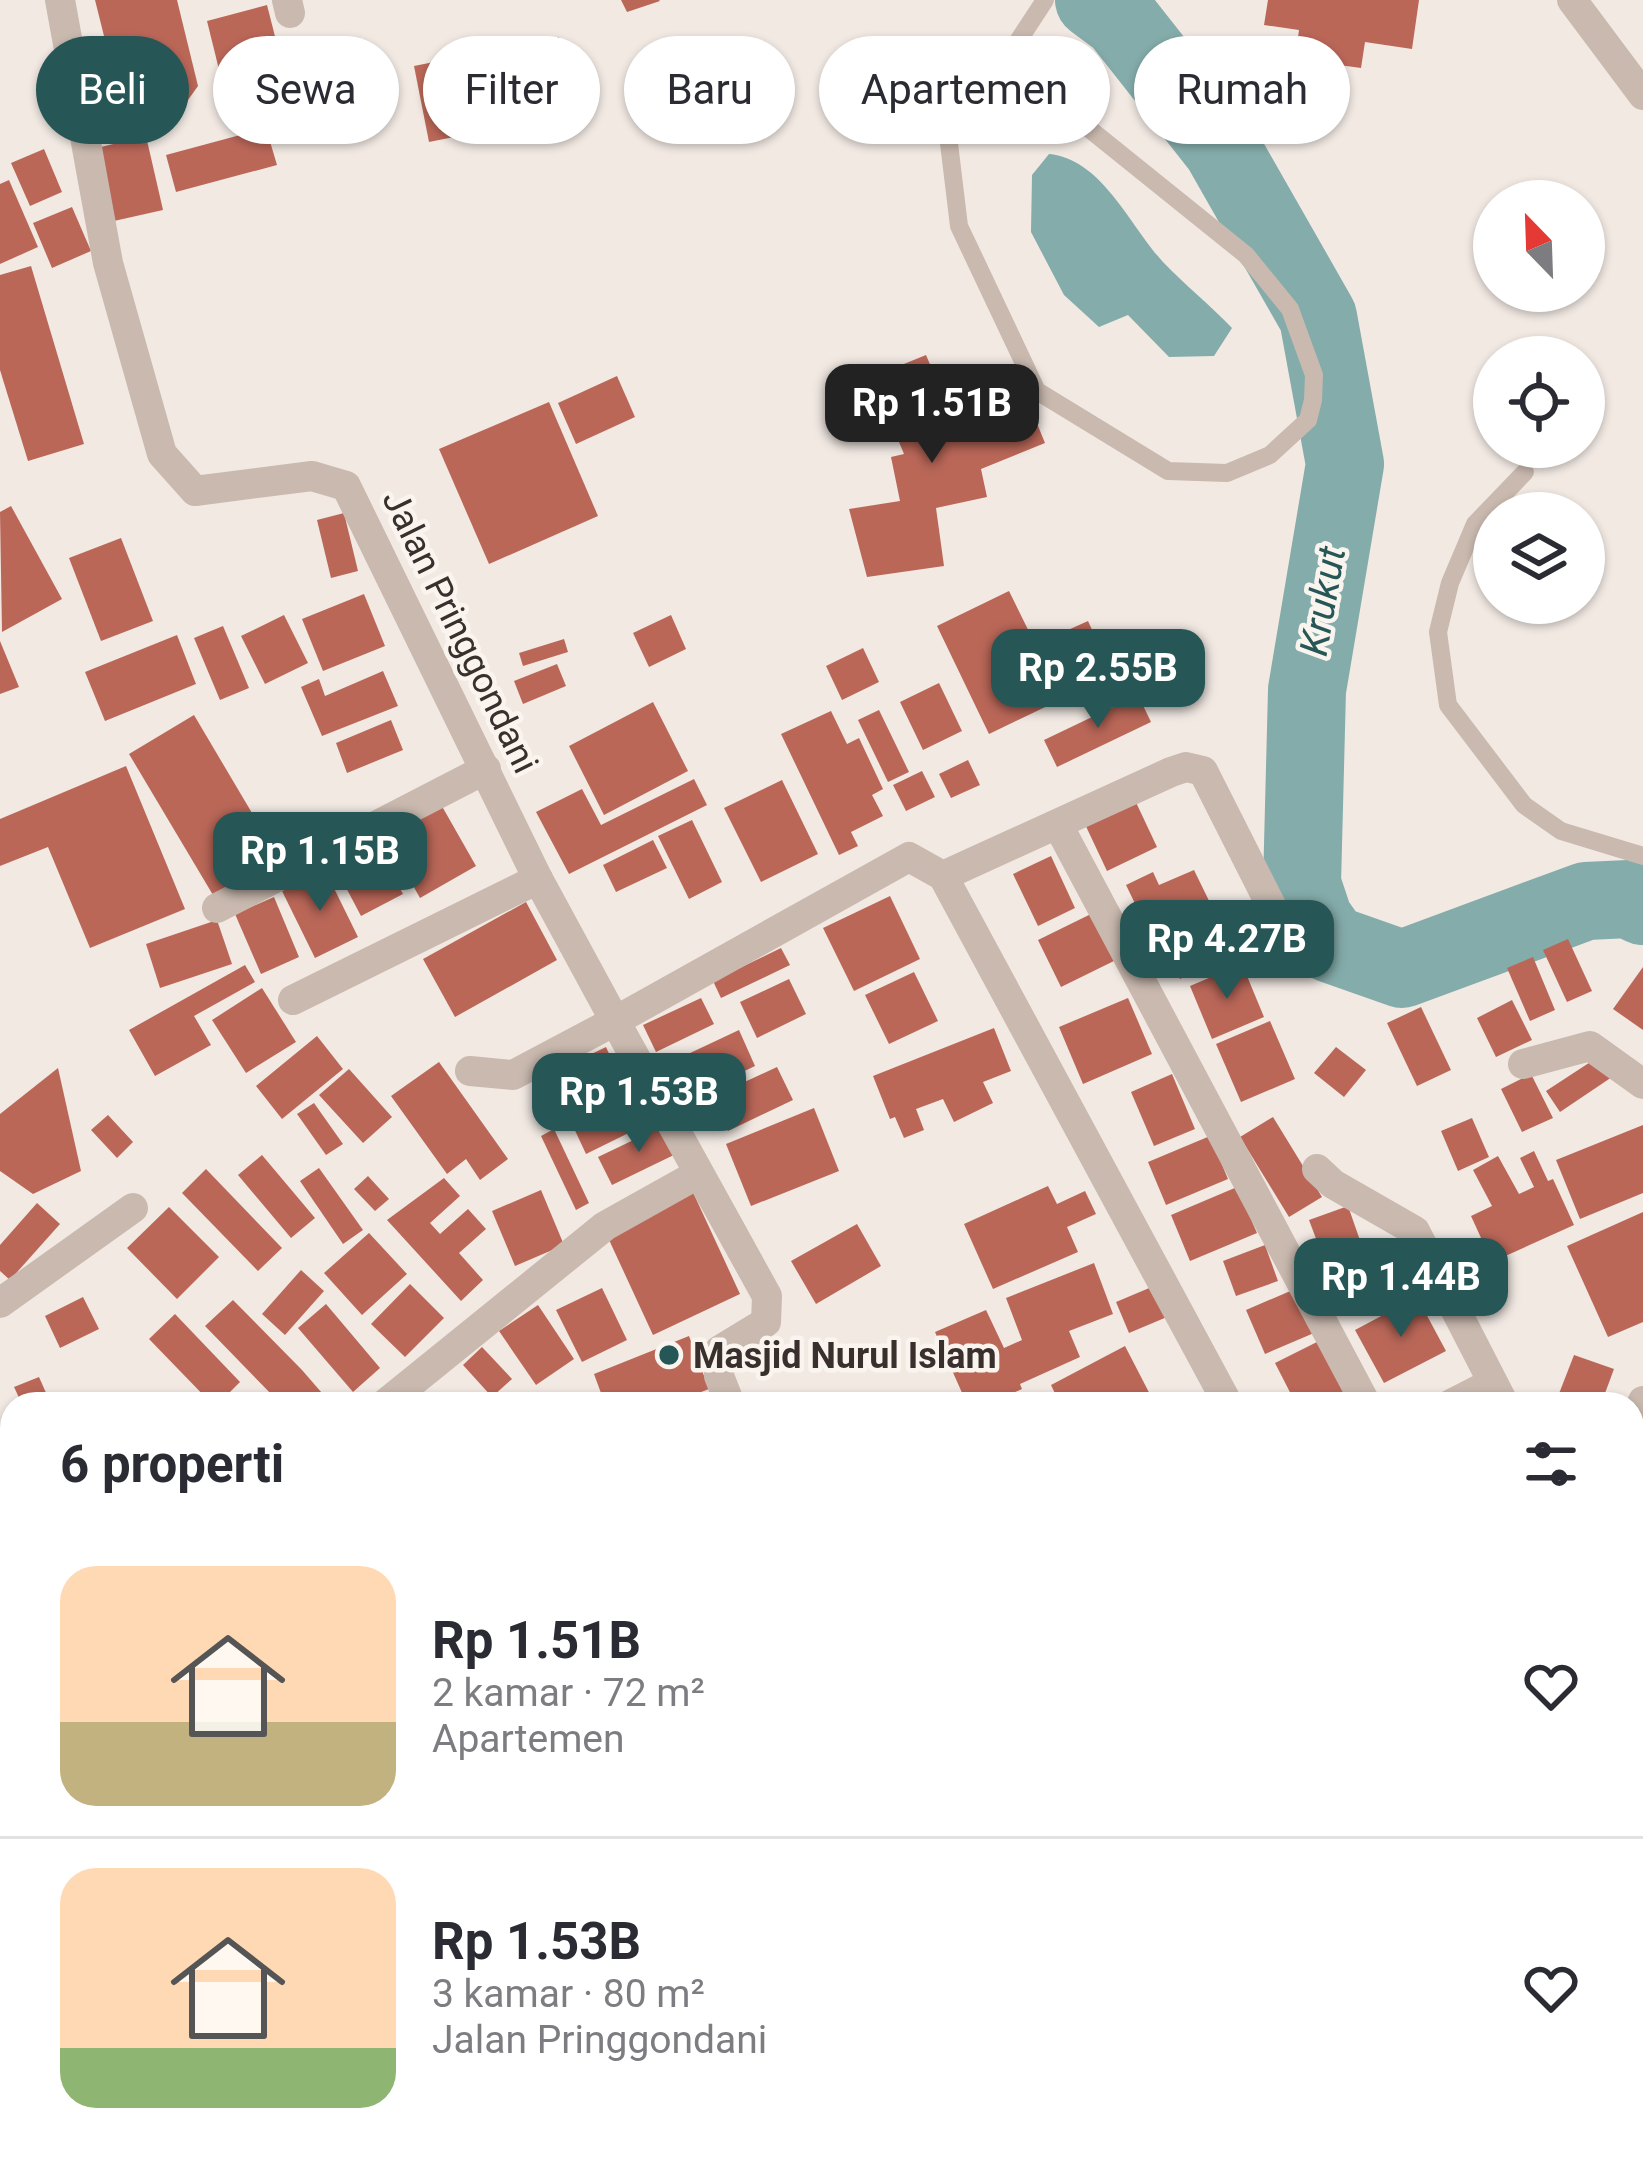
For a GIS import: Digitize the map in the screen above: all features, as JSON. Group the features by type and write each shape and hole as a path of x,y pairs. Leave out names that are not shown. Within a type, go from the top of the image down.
{"street":[{"name":"Jalan Pringgondani","path":"60,0 108,263 162,454 194,491 312,476 346,486 538,879 767,1296 766,1322 720,1351 719,1376 725,1392"},
{"path":"1572,0 1643,95"},
{"path":"943,876 1171,772 1186,767 1203,771 1300,963"},
{"path":"218,908 486,769"},
{"path":"1058,825 1360,1392"},
{"path":"470,1071 513,1076 909,857 943,876 1222,1392"},
{"path":"293,1000 538,879"},
{"path":"1523,1064 1590,1046 1643,1084"},
{"path":"1317,1169 1333,1184 1415,1231 1497,1392"},
{"path":"400,1392 605,1226 698,1174"},
{"path":"0,1303 133,1208"}],"lane":[{"path":"1021,36 1044,0"},
{"path":"1005,61 1246,255 1290,309 1314,375 1313,400 1308,420 1270,455 1227,472 1168,470 1037,391 959,226 944,94 964,68 1005,61"},
{"path":"1525,472 1475,524 1450,584 1438,632 1448,705 1524,805 1561,831 1643,856"}],"water":[{"path":"1049,154 1085,168 1100,181 1163,262 1232,328 1214,356 1169,357 1128,315 1099,327 1064,295 1031,232 1032,175"}],"building":[{"path":"95,0 177,0 186,36 104,36"},
{"path":"621,0 659,0 660,1 627,12"},
{"path":"1268,0 1419,0 1412,49 1365,42 1361,68 1350,66 1350,36 1298,36 1299,30 1264,25"},
{"path":"267,5 275,36 213,36 213,45 207,21"},
{"path":"189,49 198,86 189,99"},
{"path":"423,64 423,112 414,66"},
{"path":"213,142 271,144 277,165 176,192 166,155"},
{"path":"148,144 163,210 114,221 97,148"},
{"path":"44,149 62,192 30,206 11,163"},
{"path":"9,180 38,247 0,264 0,184"},
{"path":"72,207 91,251 52,268 33,223"},
{"path":"31,266 84,444 28,461 0,370 0,275"},
{"path":"926,355 947,404 973,395 984,422 1029,404 1045,443 981,469 987,497 936,508 944,566 867,577 849,509 900,501 891,457 904,454 872,377"},
{"path":"617,376 635,417 576,444 558,403"},
{"path":"549,402 598,516 489,564 439,449"},
{"path":"11,506 62,599 2,632 0,512"},
{"path":"344,513 358,571 331,578 317,520"},
{"path":"121,538 153,621 101,641 69,558"},
{"path":"1009,591 1041,656 1037,644 1088,621 1115,680 989,734 937,626"},
{"path":"364,594 385,646 323,671 302,619"},
{"path":"284,615 308,663 265,684 241,636"},
{"path":"671,615 686,649 649,667 633,633"},
{"path":"223,626 249,688 220,700 194,638"},
{"path":"177,635 196,684 105,721 85,672"},
{"path":"564,639 568,652 523,666 519,653"},
{"path":"0,641 19,687 0,694"},
{"path":"863,648 879,682 842,700 826,666"},
{"path":"557,664 566,686 523,704 514,681"},
{"path":"383,671 398,706 322,736 301,687 319,679 325,696"},
{"path":"939,683 962,731 923,750 900,702"},
{"path":"1138,695 1151,722 1057,767 1044,740"},
{"path":"653,702 688,771 604,815 569,746"},
{"path":"879,710 909,772 888,782 858,720"},
{"path":"831,711 847,744 859,738 883,789 872,795 883,816 851,832 858,846 839,855 781,734"},
{"path":"194,715 278,857 213,895 129,754"},
{"path":"391,720 403,750 347,773 336,743"},
{"path":"968,760 980,785 951,798 939,774"},
{"path":"126,766 185,909 90,948 48,847 0,866 0,819"},
{"path":"922,771 935,797 906,811 893,785"},
{"path":"694,779 707,805 569,874 536,812 582,789 601,825"},
{"path":"782,780 818,854 761,882 724,808"},
{"path":"1133,796 1157,847 1107,871 1083,820"},
{"path":"439,801 476,866 420,898 383,832"},
{"path":"692,820 722,882 689,899 658,836"},
{"path":"372,837 403,894 361,916 331,859"},
{"path":"653,840 667,868 616,892 603,865"},
{"path":"1051,856 1075,908 1038,926 1013,874"},
{"path":"325,870 358,937 315,958 282,891"},
{"path":"1194,870 1234,952 1180,979 1165,947 1158,951 1126,885 1153,872 1159,885"},
{"path":"890,896 920,959 854,991 823,928"},
{"path":"274,897 299,957 261,974 235,914"},
{"path":"526,902 557,960 455,1017 423,959"},
{"path":"1095,912 1118,959 1061,987 1038,940"},
{"path":"217,920 232,964 160,988 146,944"},
{"path":"1568,939 1592,991 1567,1002 1543,950"},
{"path":"781,948 790,965 721,998 713,981"},
{"path":"1533,957 1555,1010 1530,1021 1507,968"},
{"path":"1242,964 1264,1017 1212,1039 1190,986"},
{"path":"245,965 255,982 194,1016 211,1045 155,1076 129,1030"},
{"path":"1643,967 1643,1030 1613,1009"},
{"path":"914,972 938,1021 889,1044 865,995"},
{"path":"789,979 806,1014 757,1038 740,1002"},
{"path":"262,988 296,1042 246,1073 212,1020"},
{"path":"701,998 714,1024 656,1052 643,1025"},
{"path":"1128,998 1152,1054 1083,1084 1059,1027"},
{"path":"1512,1000 1532,1040 1496,1057 1477,1018"},
{"path":"1421,1007 1451,1070 1417,1086 1387,1023"},
{"path":"1270,1021 1295,1079 1241,1102 1216,1044"},
{"path":"994,1028 1011,1071 983,1082 993,1103 954,1122 943,1099 916,1109 924,1130 904,1138 895,1117 890,1119 873,1076"},
{"path":"739,1030 755,1066 705,1090 688,1054"},
{"path":"317,1036 343,1069 282,1119 256,1086"},
{"path":"606,1047 617,1071 566,1096 554,1072"},
{"path":"1336,1047 1366,1070 1344,1097 1314,1073"},
{"path":"1598,1057 1612,1077 1560,1112 1546,1091"},
{"path":"439,1062 508,1159 480,1180 466,1159 447,1174 391,1096"},
{"path":"777,1067 793,1100 728,1131 712,1097"},
{"path":"58,1068 81,1171 33,1194 0,1171 0,1114"},
{"path":"349,1069 392,1117 363,1143 319,1095"},
{"path":"1172,1074 1195,1129 1154,1146 1131,1092"},
{"path":"1531,1074 1553,1118 1522,1132 1501,1089"},
{"path":"634,1076 655,1120 586,1154 565,1109"},
{"path":"314,1103 343,1144 326,1155 297,1114"},
{"path":"814,1108 839,1171 751,1206 726,1144"},
{"path":"108,1115 133,1142 117,1158 91,1130"},
{"path":"1273,1117 1322,1197 1289,1217 1240,1137"},
{"path":"1472,1118 1489,1157 1458,1171 1441,1131"},
{"path":"667,1124 680,1152 612,1185 598,1157"},
{"path":"1643,1125 1643,1193 1580,1219 1556,1160"},
{"path":"554,1129 589,1203 576,1210 541,1136"},
{"path":"1210,1136 1228,1179 1166,1205 1148,1162"},
{"path":"1534,1151 1574,1225 1492,1262 1471,1216 1492,1206 1473,1170 1498,1156 1519,1194 1534,1187 1520,1158"},
{"path":"262,1155 315,1218 291,1238 238,1175"},
{"path":"319,1168 363,1230 343,1244 300,1181"},
{"path":"206,1169 282,1248 258,1271 182,1193"},
{"path":"368,1176 389,1199 375,1211 354,1189"},
{"path":"444,1178 460,1196 430,1223 440,1234 468,1209 486,1229 459,1253 483,1280 461,1301 387,1220"},
{"path":"1048,1186 1057,1204 1085,1191 1096,1214 1067,1227 1078,1252 993,1289 964,1224"},
{"path":"1237,1187 1257,1233 1190,1261 1171,1215"},
{"path":"691,1188 740,1294 653,1335 604,1229"},
{"path":"541,1190 564,1245 515,1266 492,1211"},
{"path":"37,1203 60,1224 10,1280 0,1271 0,1245"},
{"path":"1348,1206 1362,1246 1324,1260 1309,1220"},
{"path":"169,1207 219,1257 177,1299 127,1248"},
{"path":"1643,1212 1643,1322 1608,1337 1567,1246"},
{"path":"857,1224 881,1266 816,1304 791,1261"},
{"path":"369,1233 407,1274 362,1315 324,1273"},
{"path":"1399,1243 1419,1287 1356,1316 1336,1272"},
{"path":"1265,1245 1278,1281 1236,1296 1223,1261"},
{"path":"1094,1263 1113,1314 1069,1331 1080,1357 1020,1384 1022,1389 962,1392 935,1332 986,1310 1004,1348 1022,1340 1006,1298"},
{"path":"301,1270 324,1291 285,1335 262,1314"},
{"path":"410,1284 444,1318 405,1357 371,1324"},
{"path":"1154,1286 1167,1317 1129,1333 1116,1302"},
{"path":"602,1288 627,1340 582,1362 556,1310"},
{"path":"1295,1289 1314,1333 1265,1354 1246,1310"},
{"path":"83,1297 99,1329 60,1348 45,1316"},
{"path":"1417,1297 1446,1351 1384,1383 1355,1330"},
{"path":"233,1300 321,1392 269,1392 205,1326"},
{"path":"326,1304 380,1368 353,1392 298,1328"},
{"path":"538,1305 574,1359 536,1385 499,1331"},
{"path":"175,1314 240,1382 230,1392 200,1392 149,1339"},
{"name":"Masjid Nurul Islam","path":"689,1336 709,1389 601,1392 594,1374"},
{"path":"1323,1339 1351,1392 1290,1392 1275,1363"},
{"path":"1125,1346 1149,1392 1054,1392 1051,1385"},
{"path":"482,1347 512,1379 498,1392 487,1392 463,1365"},
{"path":"1574,1355 1614,1369 1605,1392 1560,1392"},
{"path":"39,1377 46,1392 16,1392 14,1387"}],"waterway":[{"name":"Krukut","path":"1094,0 1121,20 1221,147 1318,317 1345,464 1307,690 1302,884 1314,920 1331,944 1402,969 1586,901 1629,899 1643,906"}],"place":[{"name":"Masjid Nurul Islam","path":"669,1355"}]}
